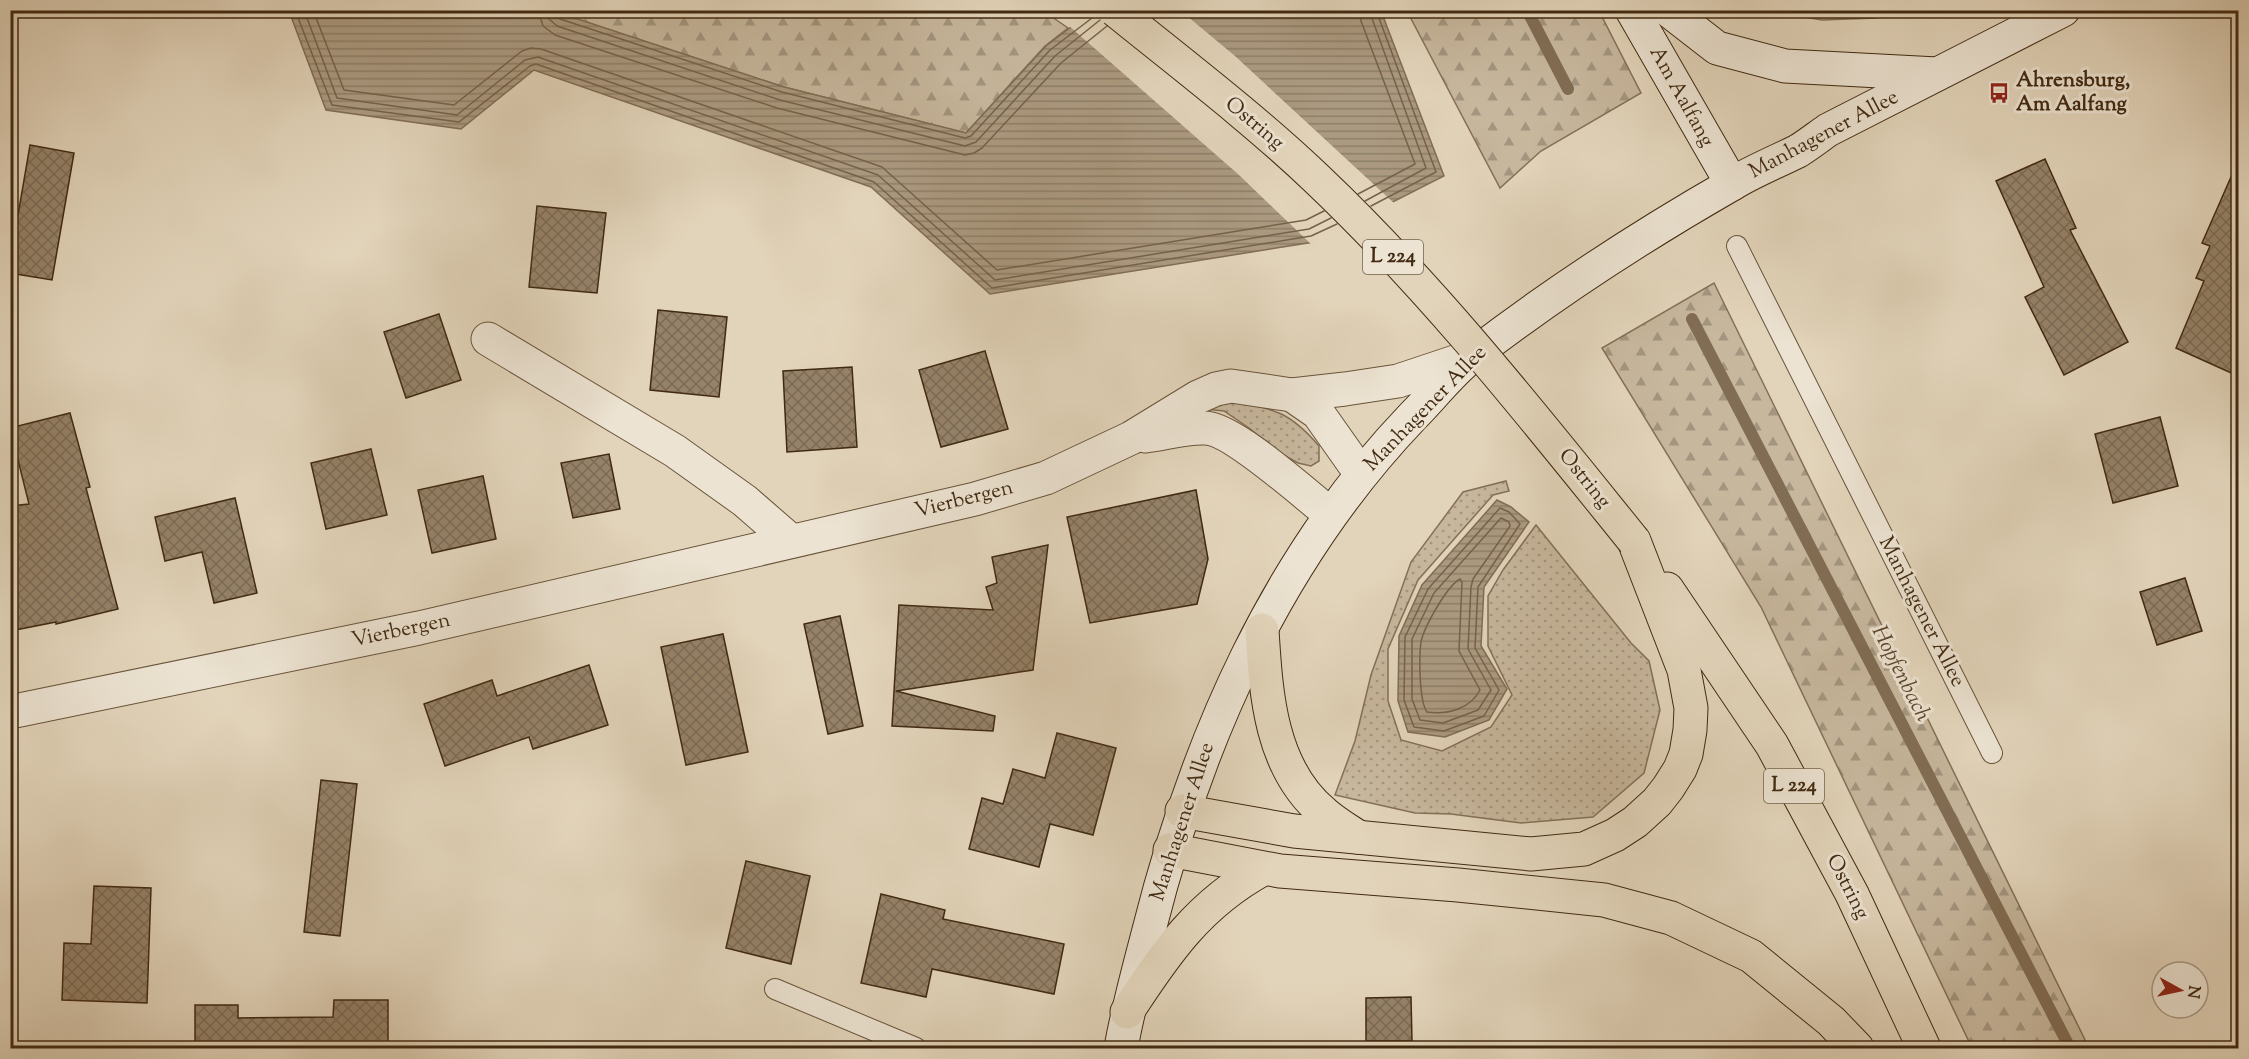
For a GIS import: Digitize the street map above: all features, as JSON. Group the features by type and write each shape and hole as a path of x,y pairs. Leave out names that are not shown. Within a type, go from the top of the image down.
{"main road":[{"name":"Ostring","path":"1115,10 1249,119 1317,179 1377,240 1454,322 1634,541 1772,745 1852,894 1924,1048"},
{"path":"1182,811 1294,831 1531,854 1584,849 1607,839 1635,822 1657,802 1680,769 1686,754 1691,708 1684,670 1634,541"},
{"path":"1262,630 1268,699 1275,733 1285,759 1296,780 1323,812 1359,838"},
{"path":"1170,850 1263,869 1604,900 1671,918 1751,956 1831,1021 1857,1048"},
{"path":"1127,1012 1161,961 1196,918 1240,882 1263,869"}],"street":[{"name":"Am Aalfang","path":"1632,10 1732,184"},
{"name":"Am Aalfang","path":"1668,10 1717,48 1785,66 1937,74"},
{"name":"Manhagener Allee","path":"1121,1048 1127,1012 1170,850 1182,811 1231,690 1294,569 1330,514 1397,433 1470,357 1632,244 1732,184 1801,149 1828,130 2063,10"},
{"path":"488,339 675,451 745,501 791,541"},
{"name":"Vierbergen","path":"10,712 419,628 975,499 1046,478 1131,438 1198,397 1216,389 1231,386 1292,394 1398,381 1470,357"},
{"name":"Vierbergen","path":"1292,394 1318,413 1361,474"},
{"name":"Vierbergen","path":"1131,438 1206,427 1236,441 1330,514"}],"lane":[{"name":"Manhagener Allee","path":"1737,246 1992,753"},
{"path":"775,989 916,1048"}],"green space":[{"path":"1042,10 1068,28 1045,46 966,133 784,87 558,11"},
{"path":"1902,10 1876,18 1822,20 1767,11"},
{"path":"1407,11 1599,11 1641,93 1541,151 1500,188"},
{"path":"1714,283 2089,1048 1972,1048 1761,607 1602,348"},
{"path":"1230,401 1258,406 1289,418 1319,446 1319,461 1311,466 1298,463 1280,453 1224,411 1204,409"},
{"path":"1506,481 1509,491 1493,495 1418,580 1388,649 1388,701 1401,740 1442,751 1491,727 1512,695 1488,646 1488,596 1503,570 1536,525 1631,643 1649,661 1660,710 1644,773 1593,817 1521,823 1451,814 1415,813 1335,795 1355,741 1371,675 1411,562 1463,492"}],"water":[{"path":"289,11 558,11 784,87 966,133 1046,46 1092,11 1381,11 1444,176 1314,242 990,294 871,187 534,70 461,129 326,110"},
{"path":"1497,500 1511,507 1529,522 1484,587 1481,646 1507,689 1489,720 1445,737 1408,732 1398,701 1399,636 1422,585"}],"pier":[{"path":"1087,10 1181,11 1235,56 1395,204 1312,245 1239,175 1068,25"}],"building":[{"path":"30,145 74,153 52,280 10,273 10,220 17,221"},
{"path":"2045,159 2076,228 2070,230 2128,342 2064,375 2025,297 2044,287 1996,181"},
{"path":"2238,161 2238,376 2176,348 2204,281 2196,278 2210,246 2202,243"},
{"path":"537,206 606,213 597,293 529,287"},
{"path":"658,310 727,317 719,397 650,390"},
{"path":"439,314 461,380 406,398 384,332"},
{"path":"985,351 1008,429 941,447 919,370"},
{"path":"852,367 857,447 787,452 783,371"},
{"path":"70,413 90,487 86,488 118,609 56,624 56,622 10,631 10,506 29,504 10,428"},
{"path":"2160,417 2178,486 2113,503 2095,434"},
{"path":"371,449 387,515 326,529 311,463"},
{"path":"609,454 620,509 573,518 561,463"},
{"path":"483,476 496,539 432,553 418,490"},
{"path":"1196,490 1208,559 1197,604 1090,623 1067,517"},
{"path":"235,498 257,593 214,603 202,552 165,561 155,517"},
{"path":"1048,545 1033,670 896,691 995,716 993,731 892,726 899,605 993,610 986,587 997,583 992,557"},
{"path":"2185,578 2202,631 2157,645 2140,592"},
{"path":"840,616 863,726 828,734 804,624"},
{"path":"723,634 748,752 686,765 661,647"},
{"path":"589,665 608,725 533,749 529,737 445,766 424,704 492,680 497,696"},
{"path":"1057,733 1116,748 1093,835 1050,824 1039,867 969,849 982,798 1003,804 1013,769 1045,778"},
{"path":"321,780 357,784 340,936 304,932"},
{"path":"746,861 810,876 791,964 726,948"},
{"path":"94,886 151,888 147,1003 62,1000 64,943 91,944"},
{"path":"881,894 945,910 943,919 1064,944 1054,994 932,969 926,997 861,983"},
{"path":"1411,997 1412,1041 1366,1041 1366,998"},
{"path":"334,1000 388,1000 388,1048 195,1048 195,1005 238,1005 238,1018 333,1017"}],"waterway":[{"name":"Hopfenbach","path":"1527,10 1568,89"},
{"name":"Hopfenbach","path":"1692,319 2070,1048"}],"place":[{"name":"Ahrensburg, Am Aalfang","path":"1999,93"}]}
